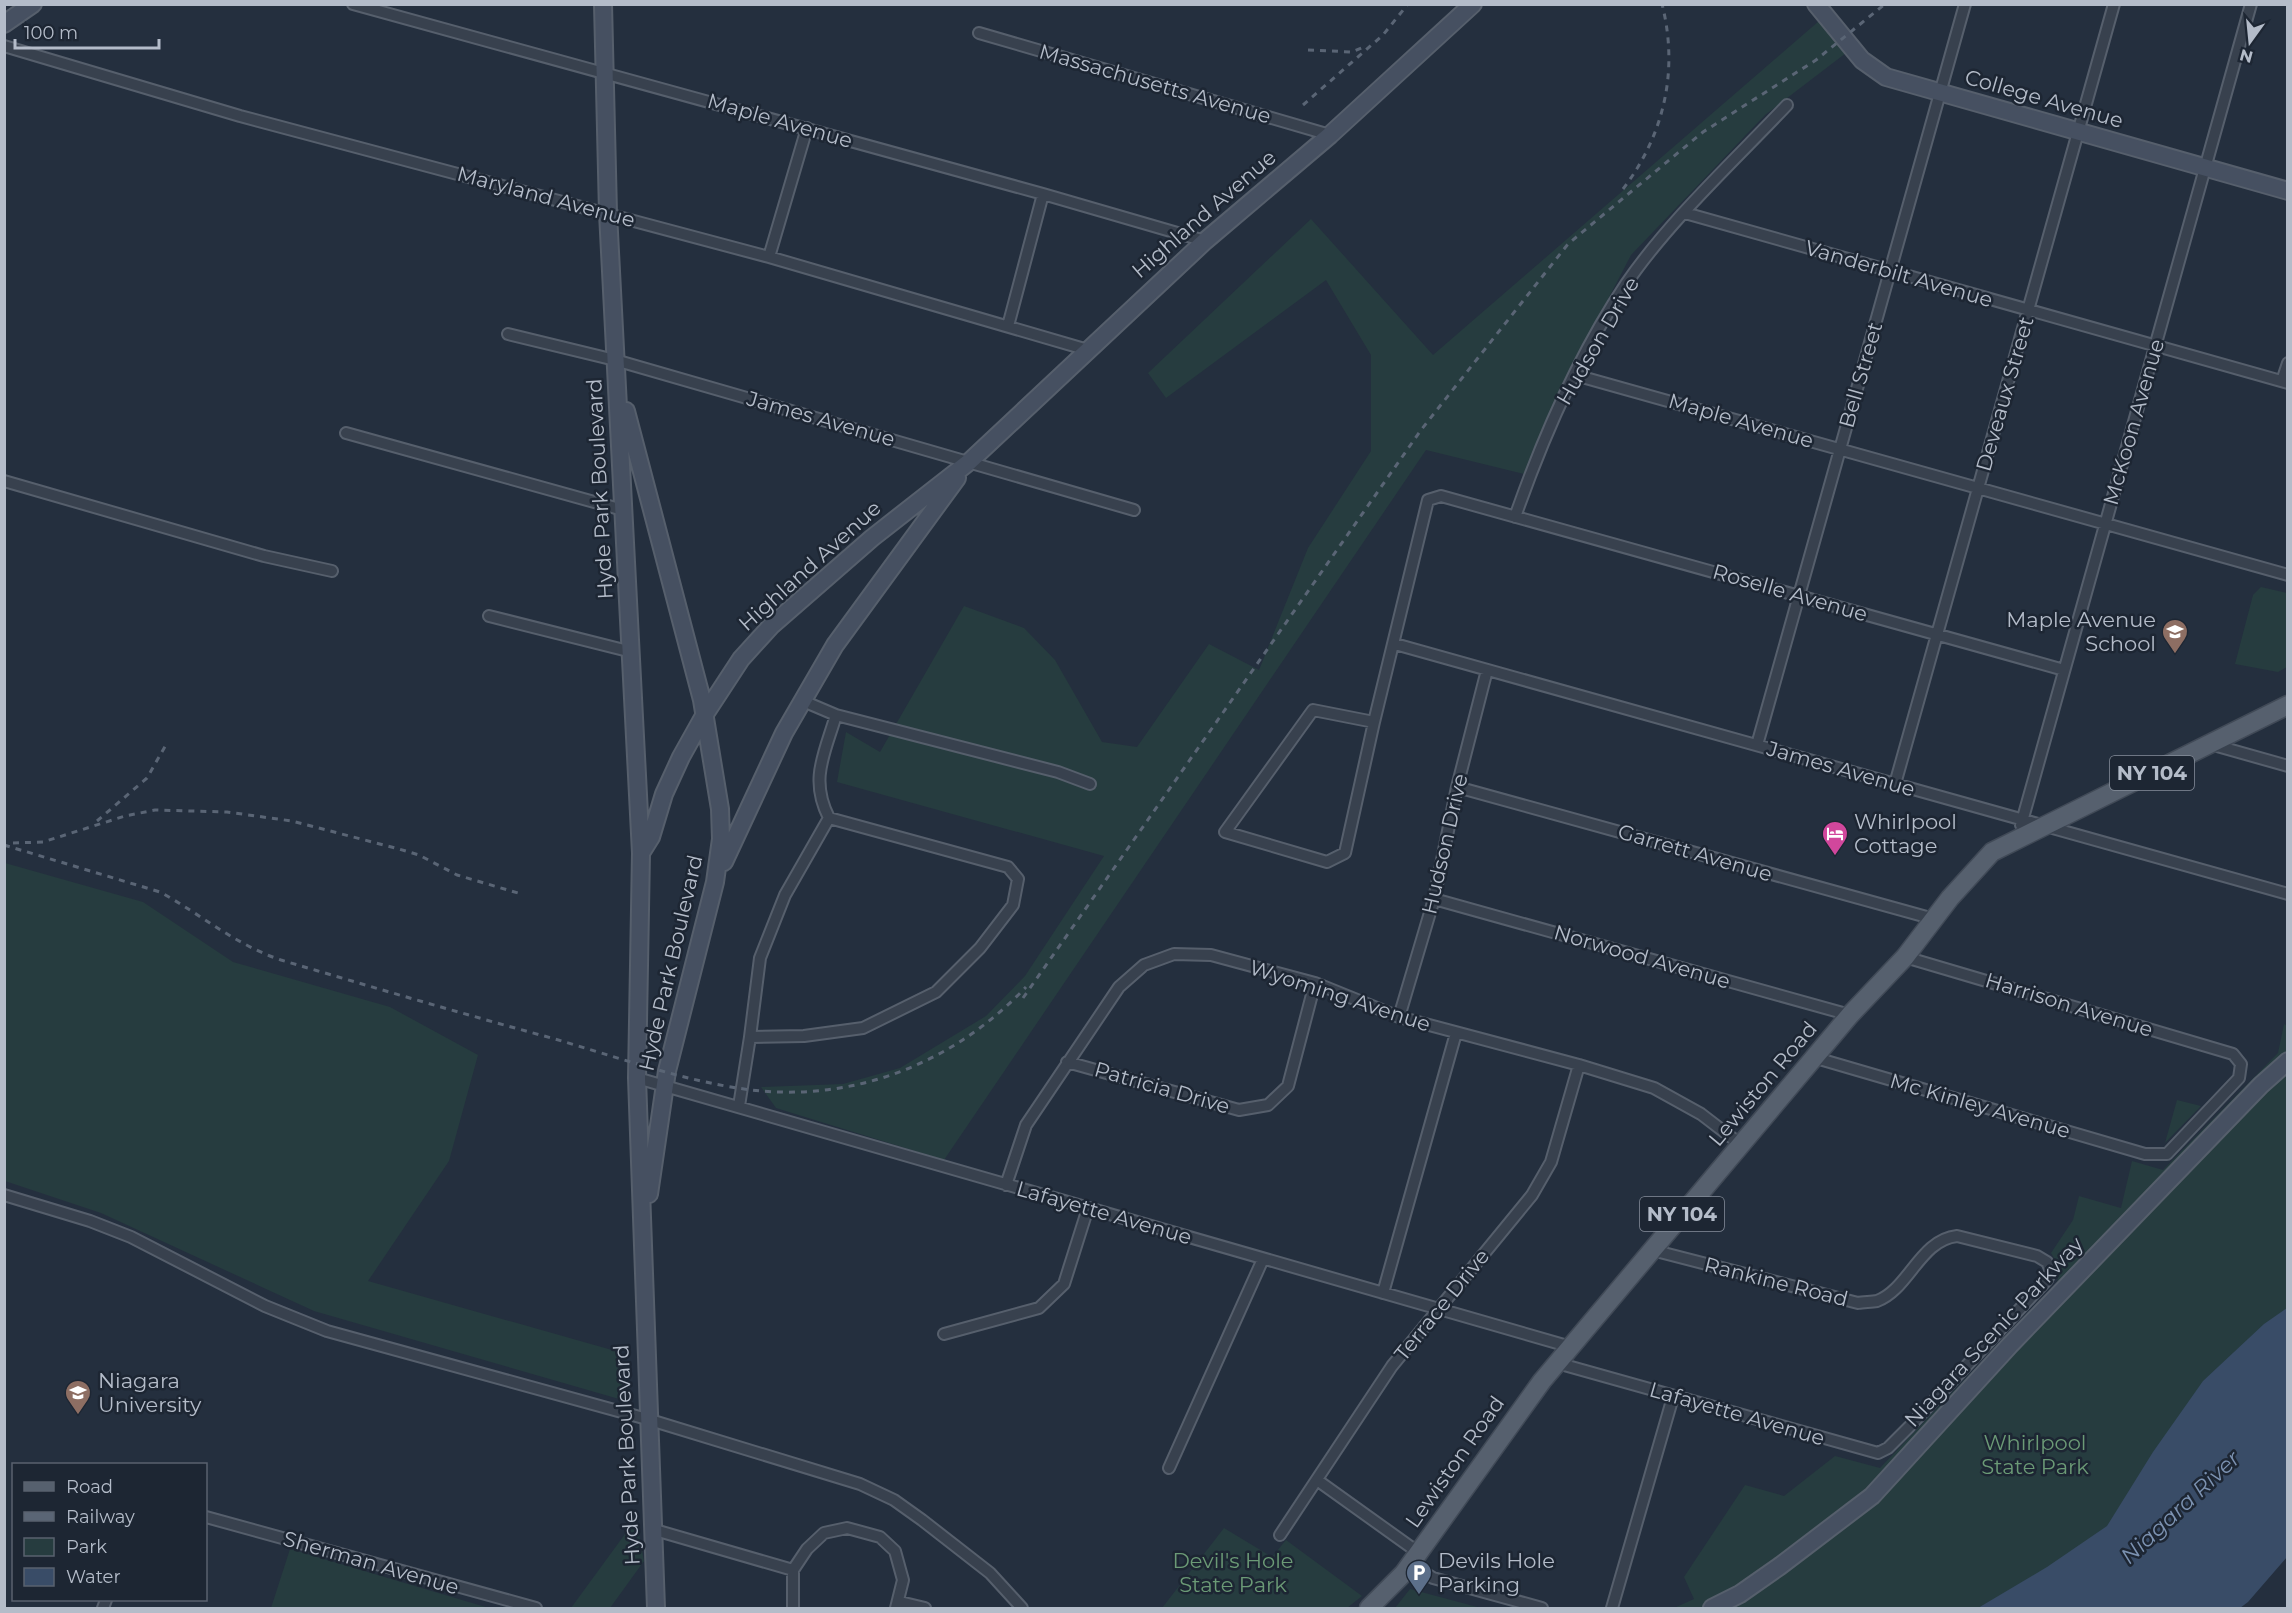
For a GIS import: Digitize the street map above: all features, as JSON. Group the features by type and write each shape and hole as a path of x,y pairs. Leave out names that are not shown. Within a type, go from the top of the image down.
{"main road":[{"path":"4,24 33,4"},
{"name":"Hyde Park Boulevard","path":"603,4 608,213 641,853 637,1078 647,1419 655,1530 656,1608"},
{"name":"Highland Avenue","path":"641,853 651,837 664,795 681,757 705,714 741,659 771,627 872,538 969,462 1205,241 1330,135 1473,4"},
{"name":"College Avenue","path":"1816,4 1853,51 1871,68 1886,77 2288,191"},
{"name":"Hyde Park Boulevard","path":"615,360 633,447 689,647 705,714 720,809 721,839 715,882 682,1004 665,1086 652,1167 642,1263"},
{"name":"Highland Avenue","path":"715,882 757,787 841,636 969,462"},
{"name":"Lewiston Road","path":"1369,1608 1394,1585 1509,1425 1557,1363 1740,1144 1816,1058 1850,1015 1905,957 1934,919 1992,852 2047,827 2288,705"},
{"name":"Niagara Scenic Parkway","path":"1712,1608 1740,1594 1780,1566 1872,1496 2026,1329 2261,1085 2288,1061"}],"street":[{"name":"Maple Avenue","path":"353,4 807,128 1205,241"},
{"name":"Bell Street","path":"1757,745 1965,4"},
{"name":"Deveaux Street","path":"1895,784 2114,4"},
{"name":"McKoon Avenue","path":"2017,840 2251,4"},
{"name":"Massachusetts Avenue","path":"979,33 1330,135"},
{"name":"Maryland Avenue","path":"4,46 240,116 769,257 1088,350"},
{"name":"Hudson Drive","path":"1515,518 1541,444 1575,375 1627,284 1685,213 1787,105"},
{"path":"769,257 807,128"},
{"path":"1008,326 1044,194"},
{"name":"Vanderbilt Avenue","path":"1685,213 2285,382"},
{"name":"James Avenue","path":"508,334 615,360 1134,510"},
{"path":"2285,382 2288,363"},
{"name":"Maple Avenue","path":"1575,375 2288,575"},
{"path":"346,433 623,510"},
{"path":"4,481 264,556 332,571"},
{"name":"Roselle Avenue","path":"1395,644 1428,501 1441,496 1799,594 2064,670"},
{"path":"489,616 632,652"},
{"path":"1374,722 1313,710 1225,832 1327,862 1345,853 1374,722 1395,644"},
{"name":"James Avenue","path":"1395,644 2288,894"},
{"name":"Hudson Drive","path":"1399,1017 1434,900 1457,787 1488,670"},
{"path":"803,701 836,715 1058,772 1090,784"},
{"path":"829,818 818,791 820,771 836,715"},
{"path":"2210,744 2288,766"},
{"name":"Garrett Avenue","path":"1457,787 1934,919"},
{"path":"750,1037 804,1036 863,1028 936,992 980,948 1012,905 1018,879 1008,867 829,818"},
{"path":"739,1106 760,958 785,895 829,818"},
{"name":"Norwood Avenue","path":"1434,900 1850,1015"},
{"name":"Wyoming Avenue","path":"1006,1185 1026,1125 1119,987 1144,965 1174,954 1211,955 1315,983 1399,1017 1579,1065 1654,1088 1701,1114 1740,1144"},
{"name":"Harrison Avenue","path":"1905,957 2233,1054 2241,1064 2239,1078 2167,1154 2145,1154"},
{"name":"Patricia Drive","path":"1067,1062 1239,1110 1268,1105 1288,1086 1315,983"},
{"path":"1383,1293 1456,1033"},
{"name":"Mc Kinley Avenue","path":"1816,1058 2145,1154"},
{"name":"Terrace Drive","path":"1280,1535 1383,1379 1532,1195 1551,1162 1579,1065"},
{"name":"Lafayette Avenue","path":"637,1078 1571,1347"},
{"path":"4,1195 90,1221 131,1237 273,1310 327,1331 647,1419 833,1474 885,1495 912,1512 979,1564 1022,1608"},
{"path":"944,1334 1039,1308 1064,1284 1088,1208"},
{"name":"Rankine Road","path":"1652,1250 1858,1303 1877,1300 1891,1291 1934,1245 1945,1237 1957,1236 2037,1256 2047,1262 2051,1271 2047,1280 1909,1427"},
{"path":"1169,1468 1263,1258"},
{"name":"Lafayette Avenue","path":"1557,1363 1878,1454 1888,1448 1909,1427"},
{"path":"1612,1608 1672,1397"},
{"path":"1317,1480 1414,1558 1433,1578 1542,1608"},
{"name":"Sherman Avenue","path":"207,1517 536,1608"},
{"path":"793,1608 793,1570 807,1549 824,1533 847,1528 880,1537 895,1551 903,1580 898,1605 925,1608"},
{"path":"655,1530 793,1570"}],"green space":[{"path":"1819,21 1846,53 1765,115 1631,255 1553,405 1524,474 1426,450 944,1160 776,1108 761,1087 843,1084 900,1068 986,1016 1025,976 1104,856 837,782 846,732 880,752 964,606 1024,628 1055,660 1102,742 1137,747 1209,644 1259,670 1308,548 1371,451 1371,355 1326,280 1166,398 1148,373 1311,219 1433,355"},
{"path":"2261,587 2287,593 2287,667 2278,672 2235,664 2253,595"},
{"path":"5,863 143,902 233,962 390,1007 478,1055 449,1161 368,1281 619,1352 626,1401 314,1311 101,1213 5,1181"},
{"name":"Whirlpool State Park","path":"2284,1024 2287,1026 2287,1311 2117,1519 1998,1608 1674,1608 1694,1599 1684,1577 1745,1485 1784,1496 1835,1456 1880,1468 2057,1283 2060,1268 2051,1253 2073,1220 2079,1196 2121,1208 2132,1161 2163,1170 2278,1053"},
{"path":"2177,1100 2201,1106 2165,1143"},
{"path":"636,1519 644,1561 610,1608 571,1608"},
{"name":"Devil's Hole State Park","path":"1224,1528 1272,1557 1286,1540 1362,1596 1347,1608 1162,1608"},
{"path":"290,1549 489,1608 271,1608"},
{"path":"1410,1589 1481,1608 1395,1608"}],"water":[{"name":"Niagara River","path":"2287,1308 2287,1557 2248,1602 2240,1608 1978,1608 2047,1567 2107,1526 2153,1452 2203,1381 2264,1324"}],"railway":[{"path":"1303,105 1383,35 1408,4"},
{"path":"1623,189 1649,147 1664,101 1669,54 1662,4"},
{"path":"1023,998 1421,430 1568,244 1703,132 1816,60 1885,4"},
{"path":"1308,50 1352,52 1366,46"},
{"path":"97,821 147,778 167,743"},
{"path":"13,843 43,842 125,816 155,810 227,812 292,821 399,849 419,855 457,875 518,893"},
{"path":"4,845 160,892 233,938 281,960 649,1067 744,1089 784,1092 822,1090 860,1084 897,1073 932,1058 966,1038 1026,987"}],"place":[{"name":"Maple Avenue School","path":"2175,655"},
{"name":"Whirlpool Cottage","path":"1835,857"},
{"name":"Niagara University","path":"78,1416"},
{"name":"Devils Hole Parking","path":"1419,1596"}]}
